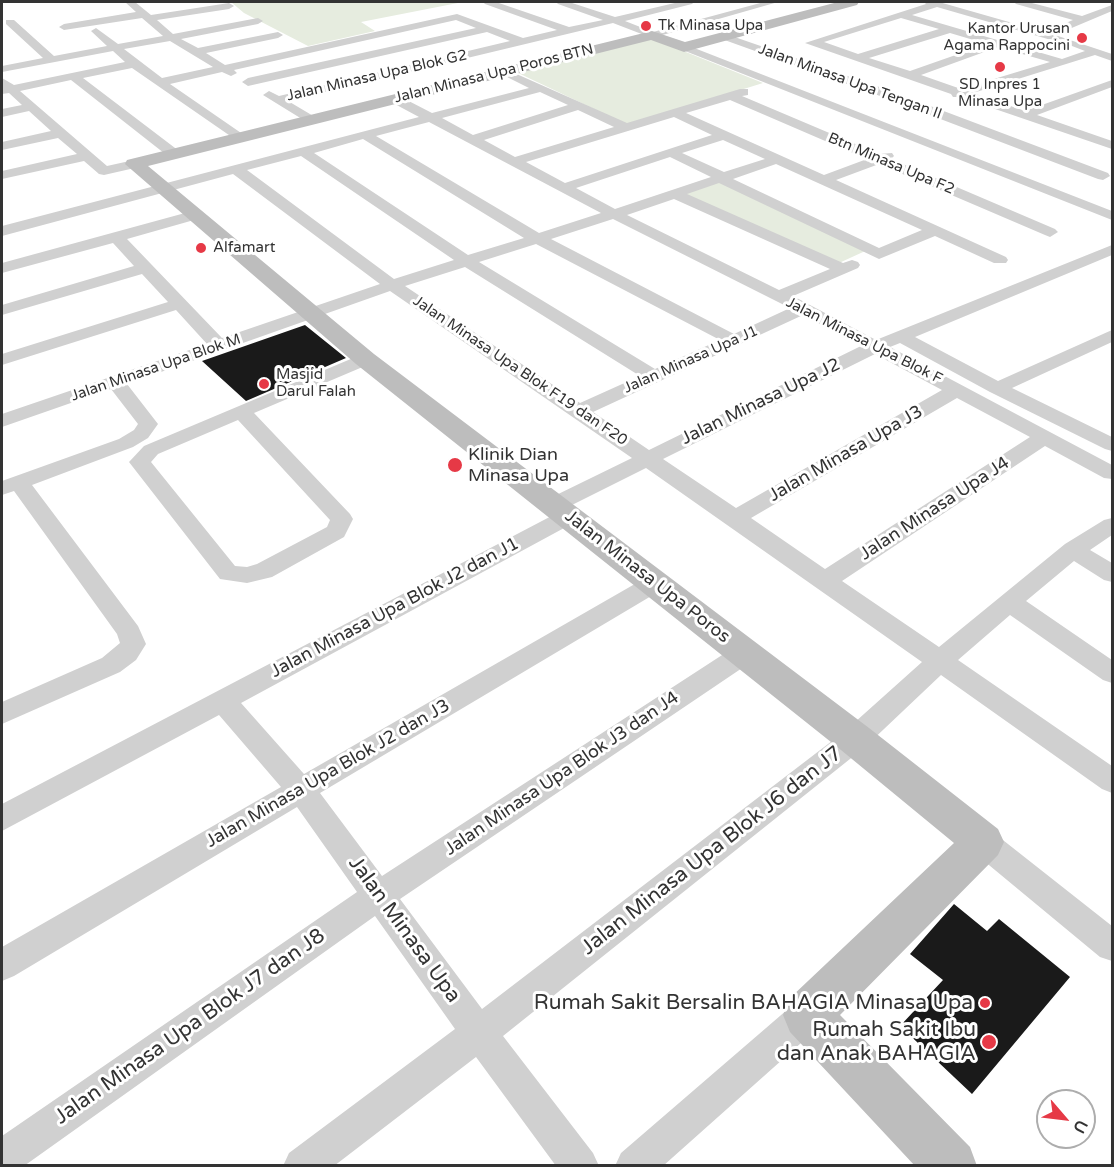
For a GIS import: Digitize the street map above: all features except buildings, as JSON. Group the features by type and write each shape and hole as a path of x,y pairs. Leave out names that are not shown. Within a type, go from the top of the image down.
{"street":[{"name":"Jalan Minasa Upa Blok G2","path":"130,2 171,37 310,120"},
{"path":"488,2 569,31"},
{"path":"561,2 684,47 1113,216"},
{"path":"634,2 659,9"},
{"name":"Jalan Minasa Upa Blok G2","path":"277,100 689,2"},
{"path":"652,35 773,2"},
{"path":"684,47 852,2"},
{"path":"1025,2 1084,20"},
{"path":"773,53 901,15 933,3 1045,35 1113,58"},
{"path":"64,27 92,27 147,16 229,6"},
{"path":"750,8 785,20"},
{"path":"1045,35 1113,8"},
{"path":"74,10 134,64 240,138"},
{"path":"901,15 1061,62"},
{"path":"162,82 457,17 522,42"},
{"path":"2,69 258,21"},
{"path":"10,22 52,60"},
{"path":"248,82 486,28"},
{"path":"859,57 951,29"},
{"path":"196,52 278,35"},
{"name":"Jalan Minasa Upa Poros BTN","path":"87,156 105,171 652,35"},
{"name":"Jalan Minasa Upa Tengan II","path":"723,36 1108,174"},
{"path":"908,42 958,58"},
{"path":"911,75 999,43"},
{"path":"324,45 384,75"},
{"path":"803,45 859,57 1113,145"},
{"path":"917,106 1095,52"},
{"path":"476,53 542,88 627,128"},
{"path":"5,87 134,64"},
{"path":"73,76 174,154"},
{"path":"512,162 772,83"},
{"path":"1026,115 1113,83"},
{"path":"5,87 33,106 87,156"},
{"path":"2,231 542,88"},
{"path":"838,108 884,93"},
{"name":"Btn Minasa Upa F2","path":"731,96 1050,232"},
{"name":"Jalan Minasa Upa Blok F","path":"394,99 512,162 803,309 1113,473"},
{"path":"2,113 33,106"},
{"path":"471,140 579,106"},
{"path":"675,113 1000,260"},
{"path":"1083,135 1103,128"},
{"path":"2,146 62,133"},
{"path":"563,188 724,135"},
{"path":"367,136 536,237 733,340"},
{"path":"824,180 927,143"},
{"path":"304,152 466,261 653,376"},
{"path":"669,152 879,254"},
{"path":"2,175 87,156"},
{"path":"134,164 310,315 392,285 777,159"},
{"name":"Jalan Minasa Upa Blok F19 dan F20","path":"237,170 392,285 826,580 1113,781"},
{"name":"Jalan Minasa Upa Tengan II","path":"1062,195 1108,174"},
{"path":"675,194 844,269"},
{"path":"2,268 196,215"},
{"path":"778,296 936,230"},
{"path":"116,237 219,346"},
{"name":"Jalan Minasa Upa J2","path":"562,511 648,458 874,347 1113,250"},
{"path":"2,310 145,268"},
{"path":"2,360 178,304"},
{"name":"Jalan Minasa Upa J1","path":"579,411 803,309"},
{"name":"Jalan Minasa Upa Blok M","path":"4,415 116,382 310,315"},
{"name":"Jalan Minasa Upa Poros","path":"310,315 855,739 983,842"},
{"path":"997,388 1113,334"},
{"path":"900,336 997,388 1113,445"},
{"path":"241,411 342,519 336,532 264,571 247,575 228,573 140,462 151,450 241,411 365,359"},
{"path":"2,713 111,665 127,653 133,644 129,632 10,484 126,442 141,434 148,424 116,382"},
{"name":"Jalan Minasa Upa J3","path":"735,518 958,390"},
{"name":"Jalan Minasa Upa J4","path":"826,580 1044,437"},
{"name":"Jalan Minasa Upa Blok J2 dan J1","path":"2,819 562,511"},
{"name":"Jalan Minasa Upa Blok J6 dan J7","path":"302,1166 479,1033 855,739 1009,602 1073,550 1113,525"},
{"path":"1073,550 1113,574"},
{"name":"Jalan Minasa Upa Blok J2 dan J3","path":"2,965 655,583"},
{"path":"1009,602 1113,673"},
{"name":"Jalan Minasa Upa Blok J3 dan J4","path":"379,895 745,653"},
{"name":"Jalan Minasa Upa","path":"222,700 301,790 479,1033 580,1166"},
{"path":"634,1166 807,1015 983,842 1113,945"},
{"name":"Jalan Minasa Upa Blok J7 dan J8","path":"2,1158 379,895"},
{"path":"807,1015 951,1166"}],"shaded area":[{"path":"231,2 463,2 361,22 375,31 308,46 244,13"},
{"path":"651,38 763,83 628,125 516,72"},
{"path":"728,178 874,247 839,263 681,195"}],"place":[{"name":"Tk Minasa Upa","path":"646,26"},
{"name":"Kantor Urusan Agama Rappocini","path":"1082,38"},
{"name":"SD Inpres 1 Minasa Upa","path":"1000,67"},
{"name":"Alfamart","path":"201,248"},
{"name":"Masjid Darul Falah","path":"264,384"},
{"name":"Klinik Dian Minasa Upa","path":"455,465"},
{"name":"Rumah Sakit Bersalin BAHAGIA Minasa Upa","path":"985,1003"},
{"name":"Rumah Sakit Ibu dan Anak BAHAGIA","path":"989,1042"}]}
